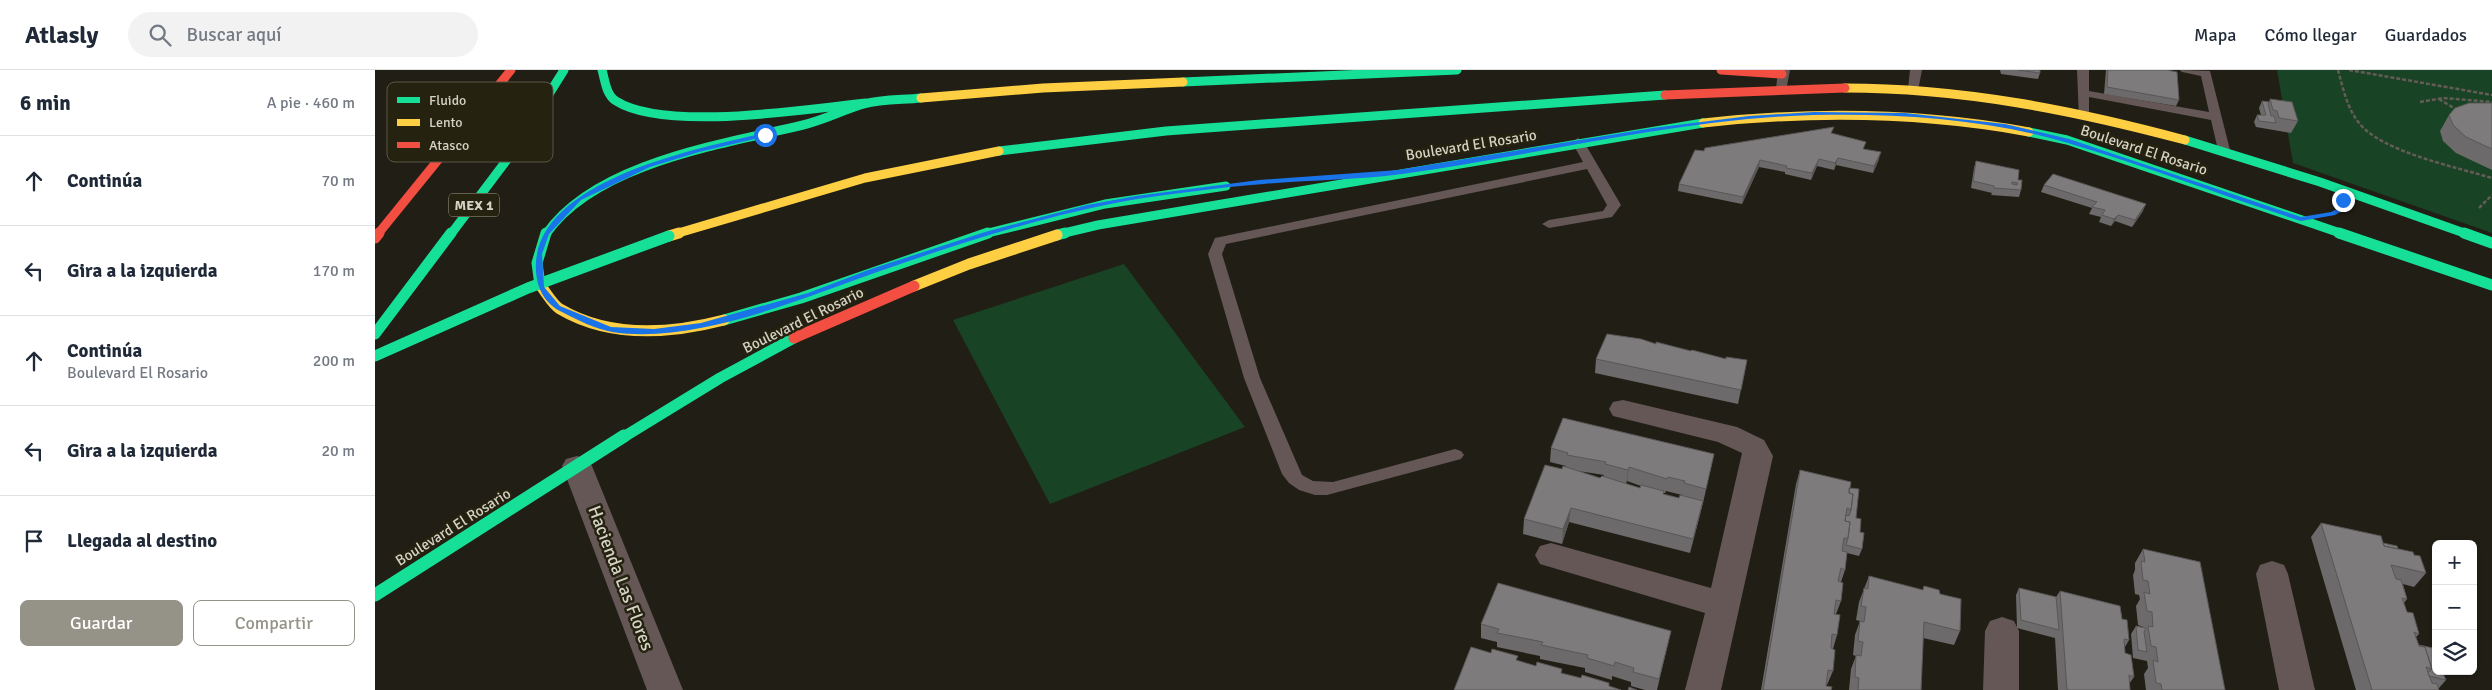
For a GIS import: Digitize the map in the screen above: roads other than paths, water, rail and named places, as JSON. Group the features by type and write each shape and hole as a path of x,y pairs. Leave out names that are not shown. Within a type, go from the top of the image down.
{"main road":[{"path":"501,82 511,70"},
{"name":"MEX 1","path":"553,88 564,70"},
{"path":"602,70 606,89 616,100 637,110 663,115 741,114 1043,88 1457,70"},
{"path":"1721,70 1787,73"},
{"path":"1811,78 1910,89"},
{"name":"Boulevard El Rosario","path":"375,356 528,288 669,236 788,198 913,167 985,153 1084,140 1186,130 1782,89 1910,89 2029,105 2083,115 2185,138 2224,150 2492,243"},
{"path":"866,103 806,124 697,150 647,166 578,199 546,234 538,254 540,287 557,308 609,329 654,331 701,326 811,295 874,270 988,233 1087,207 1136,198 1239,184"},
{"name":"Boulevard El Rosario","path":"375,595 577,466 720,378 841,316 969,264 1032,242 1098,225 1578,142 1749,118 1866,112 1955,119 2005,126 2067,140 2492,285"},
{"path":"375,238 437,162"},
{"name":"MEX 1","path":"375,334 406,296 505,162"},
{"path":"1296,180 1398,172"},
{"path":"2334,188 2343,200"},
{"path":"2301,219 2325,215"}],"street":[{"path":"1623,409 1727,434 1754,447 1758,456 1725,605 1703,690"},
{"name":"Hacienda Las Flores","path":"577,466 665,690"},
{"path":"1551,555 1725,605"},
{"path":"2272,574 2297,690"},
{"path":"2001,690 2002,631"}],"lane":[{"path":"1910,89 1917,70"},
{"path":"2083,70 2083,115"},
{"path":"2186,70 2206,73 2224,150"},
{"path":"1782,89 1787,73"},
{"path":"2083,93 2216,117"},
{"path":"1549,224 1599,216 1612,210 1613,201 1578,142"},
{"path":"1455,455 1333,488 1307,487 1297,482 1291,474 1252,378 1215,254 1220,241 1591,164"}]}
